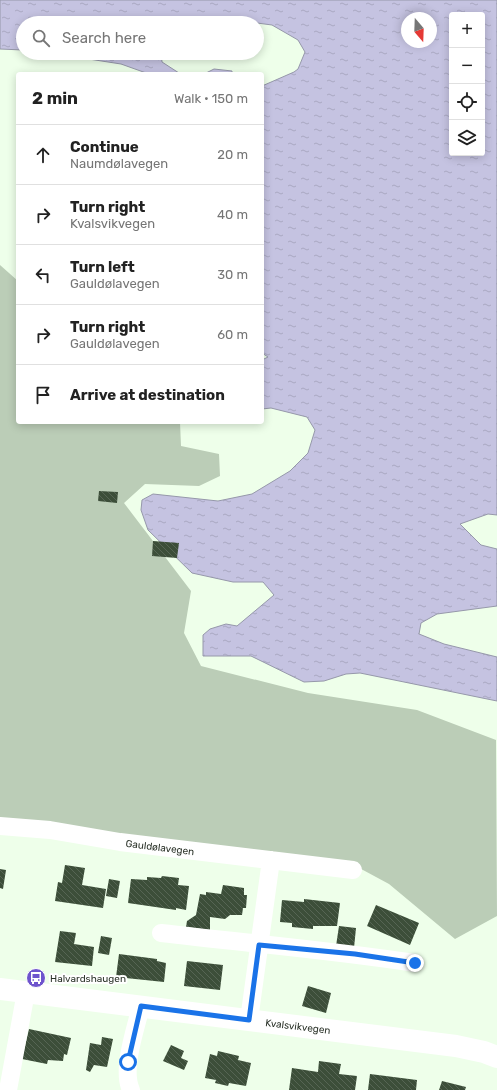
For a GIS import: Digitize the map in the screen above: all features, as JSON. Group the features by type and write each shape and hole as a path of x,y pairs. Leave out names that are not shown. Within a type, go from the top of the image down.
{"main road":[{"name":"Kvalsvikvegen","path":"0,989 456,1046 484,1052 497,1057"}],"street":[{"name":"Gauldølavegen","path":"0,826 50,830 120,842 354,870"},
{"path":"249,1020 271,860"},
{"path":"161,933 259,945 355,954 415,963"},
{"path":"8,1090 26,992"},
{"path":"131,1090 127,1076 128,1062 141,1006"}],"green space":[{"path":"0,265 16,279 16,424 180,424 181,446 219,454 220,476 199,486 145,484 124,503 191,591 184,633 201,666 308,693 417,710 496,740 497,916 455,939 389,884 350,863 0,821"}],"water":[{"path":"0,0 497,0 497,515 488,514 460,524 481,545 497,549 497,606 437,614 421,623 419,634 444,644 497,657 497,701 360,673 346,674 324,681 304,682 251,656 203,656 203,635 210,629 226,624 237,626 274,595 263,582 233,582 192,573 148,530 141,510 142,500 153,494 218,501 252,494 290,471 308,453 315,430 307,417 271,408 264,409 264,359 268,357 264,354 264,85 298,69 305,52 298,40 272,25 264,24 264,16 16,16 16,50 0,49"},
{"path":"95,60 162,60 162,62 177,72 143,72 121,64"},
{"path":"214,69 232,71 232,72 208,72"}],"building":[{"path":"99,491 118,492 117,503 98,501"},
{"path":"153,541 179,543 177,558 152,556"},
{"path":"65,865 85,868 82,885 106,889 103,908 55,901 58,882 62,883"},
{"path":"0,869 6,870 3,889 0,888"},
{"path":"162,876 179,878 178,885 189,886 186,910 128,903 131,879 147,880 147,877 161,878"},
{"path":"109,879 120,881 117,898 106,896"},
{"path":"223,885 244,888 244,895 247,895 246,908 243,908 242,915 230,915 225,919 210,917 210,930 186,927 187,921 196,915 200,894 206,895 206,892 221,894"},
{"path":"304,899 340,903 337,926 313,926 313,929 292,927 292,923 280,922 282,900 304,902"},
{"path":"376,905 419,923 410,945 367,926"},
{"path":"339,926 356,928 354,948 336,946"},
{"path":"60,931 76,933 74,944 94,947 92,966 55,962"},
{"path":"101,936 112,938 109,955 98,953"},
{"path":"119,954 157,959 157,961 166,963 164,982 116,977"},
{"path":"187,961 223,965 220,990 184,986"},
{"path":"308,986 331,993 326,1013 302,1006"},
{"path":"29,1029 71,1038 67,1055 64,1054 63,1061 48,1060 47,1064 22,1059"},
{"path":"102,1037 113,1039 107,1067 94,1065 90,1072 86,1070 90,1043 101,1045"},
{"path":"171,1045 184,1051 181,1058 188,1061 184,1070 163,1061"},
{"path":"218,1051 239,1056 238,1060 251,1063 246,1086 229,1083 228,1086 215,1083 216,1080 205,1078 210,1054 217,1056"},
{"path":"319,1061 341,1064 339,1074 357,1076 355,1090 289,1090 292,1068 318,1072"},
{"path":"370,1074 417,1080 416,1090 368,1090"},
{"path":"442,1081 466,1087 465,1090 439,1090"}],"place":[{"name":"Halvardshaugen","path":"36,978"}],"route":[{"path":"128,1062 141,1006 249,1020 259,945 355,954 415,963"}]}
